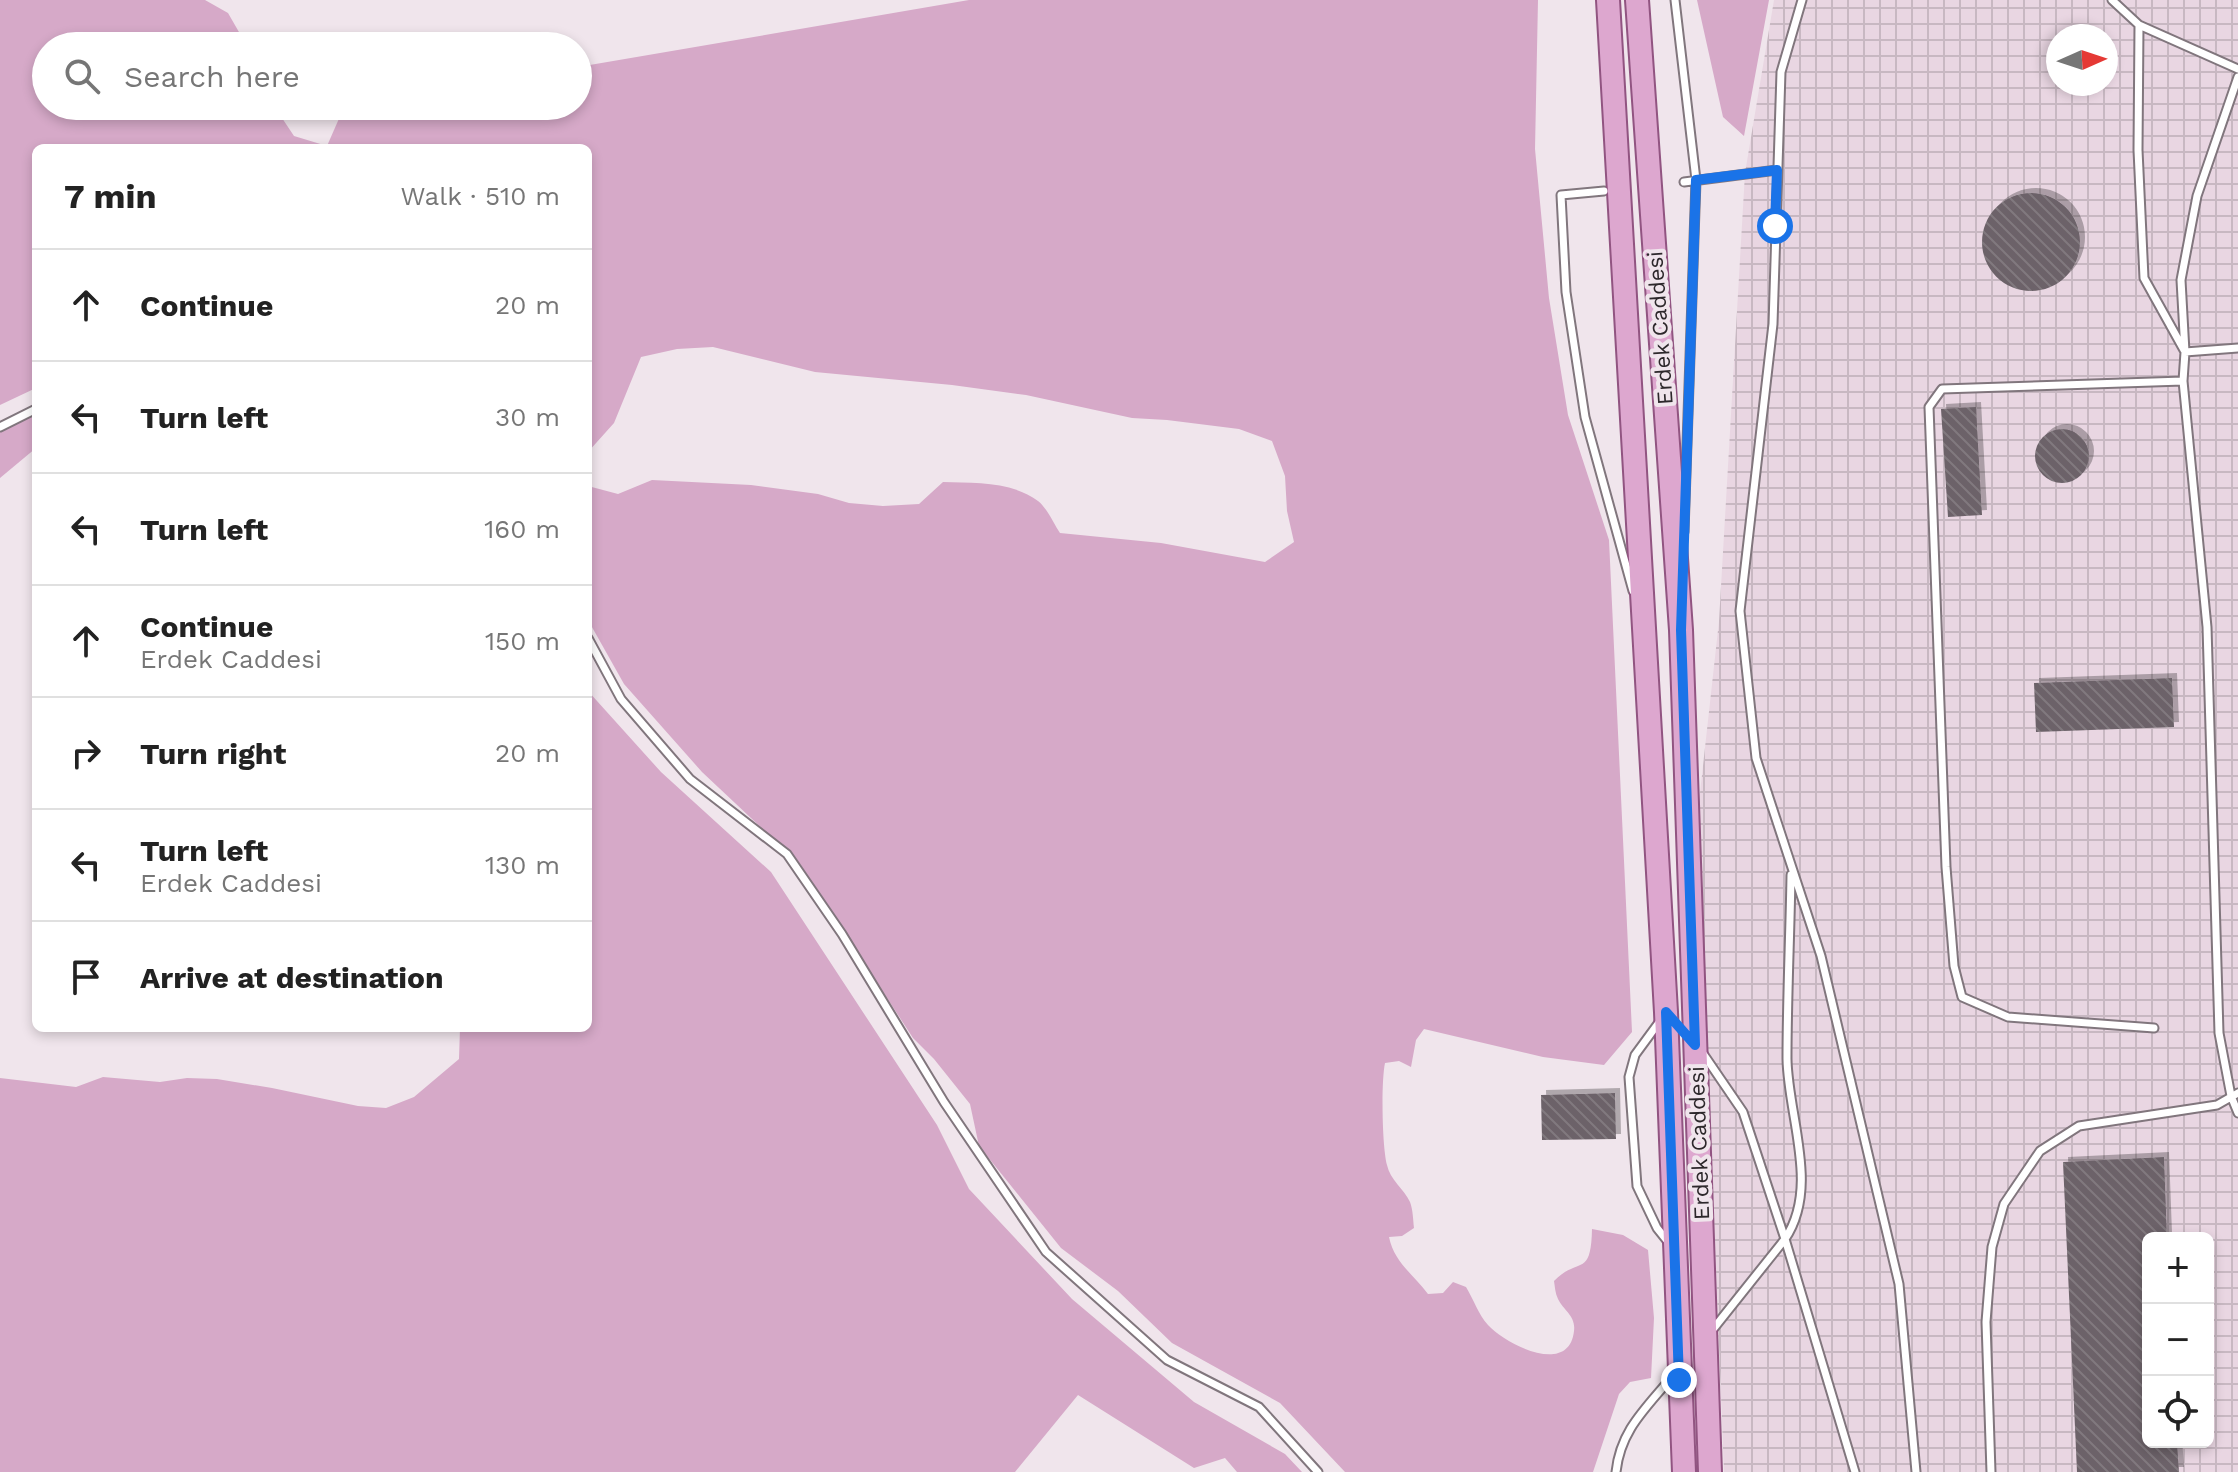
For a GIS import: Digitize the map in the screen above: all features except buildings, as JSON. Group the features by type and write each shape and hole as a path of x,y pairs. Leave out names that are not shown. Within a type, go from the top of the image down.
{"main road":[{"name":"Erdek Caddesi","path":"1608,0 1671,1018 1674,1250 1684,1472"},
{"name":"Erdek Caddesi","path":"1637,0 1681,630 1690,1040 1710,1472"}],"lane":[{"path":"1675,0 1696,180 1681,630"},
{"path":"1802,0 1781,72 1773,324 1740,611 1756,758 1821,956 1899,1284 1916,1472"},
{"path":"2112,0 2139,25 2238,69"},
{"path":"2139,25 2138,150 2144,278 2185,352"},
{"path":"2238,77 2197,196 2181,280 2185,352 2183,381 2207,627 2219,1033 2238,1113"},
{"path":"1684,182 1777,170"},
{"path":"1604,191 1561,195 1566,292 1585,417 1646,640"},
{"path":"2185,352 2238,348"},
{"path":"2154,1028 2008,1017 1962,997 1954,966 1946,867 1929,407 1942,389 2183,381"},
{"path":"0,427 32,411"},
{"path":"592,645 621,699 690,779 787,854 842,934 944,1102 1046,1252 1167,1360 1259,1407 1318,1472"},
{"path":"1714,1328 1785,1239 1794,1226 1799,1206 1801,1172 1787,1063 1791,871"},
{"path":"1671,1018 1635,1055 1629,1077 1637,1186 1657,1228 1674,1250"},
{"path":"1690,1040 1710,1061 1743,1112 1855,1472"},
{"path":"1991,1472 1986,1322 1992,1247 2004,1204 2040,1151 2079,1126 2217,1105 2235,1095"},
{"path":"1616,1472 1624,1436 1665,1385"}],"shaded area":[{"path":"0,0 205,0 228,13 239,32 32,32 32,120 283,120 294,136 320,144 32,144 32,390 0,405"},
{"path":"969,0 1538,0 1535,149 1549,298 1568,415 1609,540 1632,1032 1604,1065 1543,1057 1424,1029 1416,1040 1411,1067 1399,1061 1385,1063 1383,1129 1389,1170 1410,1202 1413,1215 1414,1228 1402,1236 1389,1237 1400,1261 1428,1294 1443,1293 1453,1282 1466,1287 1488,1325 1521,1347 1549,1354 1561,1352 1570,1345 1573,1321 1558,1299 1554,1281 1586,1261 1592,1229 1623,1235 1648,1250 1654,1318 1651,1378 1630,1382 1619,1394 1593,1472 1345,1472 1280,1403 1172,1343 1118,1291 1061,1248 979,1146 970,1104 913,1038 800,864 702,772 624,684 592,627 592,487 618,494 652,480 751,485 883,506 919,504 943,482 992,484 1027,494 1038,501 1060,533 1161,543 1265,562 1294,542 1287,511 1285,476 1272,441 1239,429 1132,418 1026,395 815,372 713,347 677,349 641,357 614,423 592,448 592,144 328,144 338,120 592,120 592,65"},
{"path":"1697,0 1769,0 1744,136 1723,117"},
{"path":"1774,0 2238,0 2238,1472 1724,1472 1698,811 1719,621 1745,173"},
{"path":"32,414 32,451 0,478 0,428"},
{"path":"592,695 661,772 771,872 937,1125 969,1189 1072,1299 1194,1402 1285,1454 1302,1472 1237,1472 1225,1458 1194,1468 1078,1395 1015,1472 0,1472 0,1078 76,1087 103,1077 160,1082 187,1078 217,1079 358,1106 386,1108 414,1097 459,1059 460,1032 592,1032"}],"route":[{"path":"1679,1380 1666,1012 1695,1045 1681,630 1696,180 1777,170 1775,226"}]}
